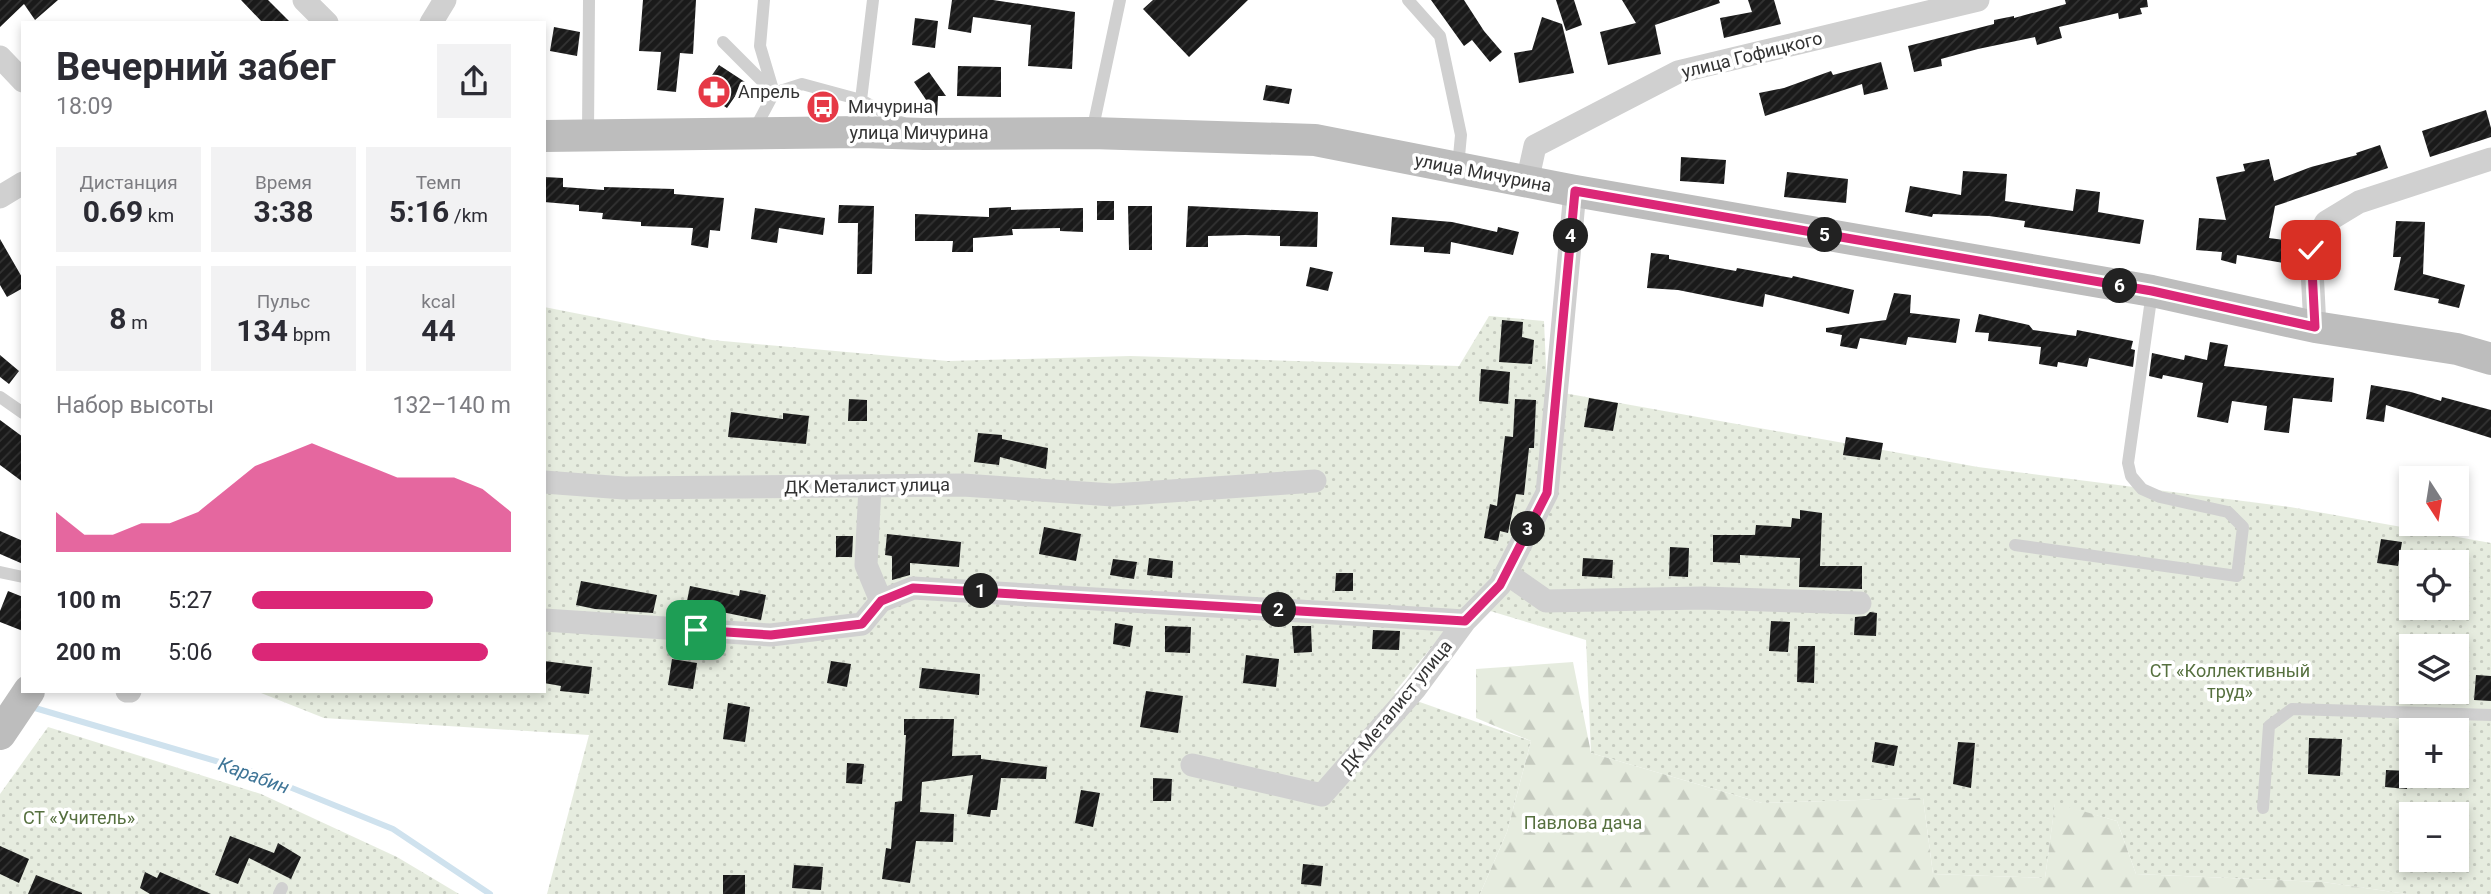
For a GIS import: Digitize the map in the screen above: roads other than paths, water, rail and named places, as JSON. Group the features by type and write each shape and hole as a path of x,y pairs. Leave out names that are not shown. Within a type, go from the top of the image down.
{"street":[{"path":"304,0 325,21"},
{"path":"432,21 445,0"},
{"name":"улица Гофицкого","path":"1527,181 1535,146 1678,72 1978,0"},
{"path":"0,57 21,79"},
{"name":"улица Мичурина","path":"546,136 1092,133 1315,140 1575,191 2152,291 2315,327 2457,349 2491,359"},
{"path":"2315,327 2311,250 2326,222 2358,202 2491,159"},
{"path":"0,197 21,184"},
{"path":"1465,621 1500,585 1547,493 1575,191"},
{"name":"ДК Металист улица","path":"546,482 624,488 963,485 1113,495 1315,481"},
{"path":"870,487 866,565 881,601"},
{"path":"1506,573 1546,601 1703,598 1860,603"},
{"name":"ДК Металист улица","path":"546,621 771,635 862,624 881,601 913,588 1465,621"},
{"name":"ДК Металист улица","path":"1192,765 1322,795 1415,689 1465,621"},
{"path":"0,734 28,693"}],"lane":[{"path":"588,134 589,0"},
{"path":"764,0 760,46 774,93"},
{"path":"861,100 873,0"},
{"path":"1408,0 1440,36 1461,135 1458,167"},
{"path":"1092,133 1118,1"},
{"path":"723,42 774,93"},
{"path":"735,54 760,46"},
{"path":"744,133 759,121 774,93 803,84 861,100 924,134"},
{"path":"2015,545 2237,576 2243,527 2228,512 2160,497 2142,489 2131,476 2128,463 2152,291"},
{"path":"0,397 21,412"},
{"path":"0,572 21,577"},
{"path":"2263,807 2269,726 2292,709 2491,715"}],"waterway":[{"name":"Карабин","path":"28,706 250,771 393,829 490,894"}],"place":[{"name":"Апрель","path":"714,92"},
{"name":"Мичурина","path":"823,107"}],"park label":[{"name":"СТ «Коллективный труд»","path":"2230,681"},
{"name":"СТ «Учитель»","path":"79,818"},
{"name":"Павлова дача","path":"1583,823"}]}
